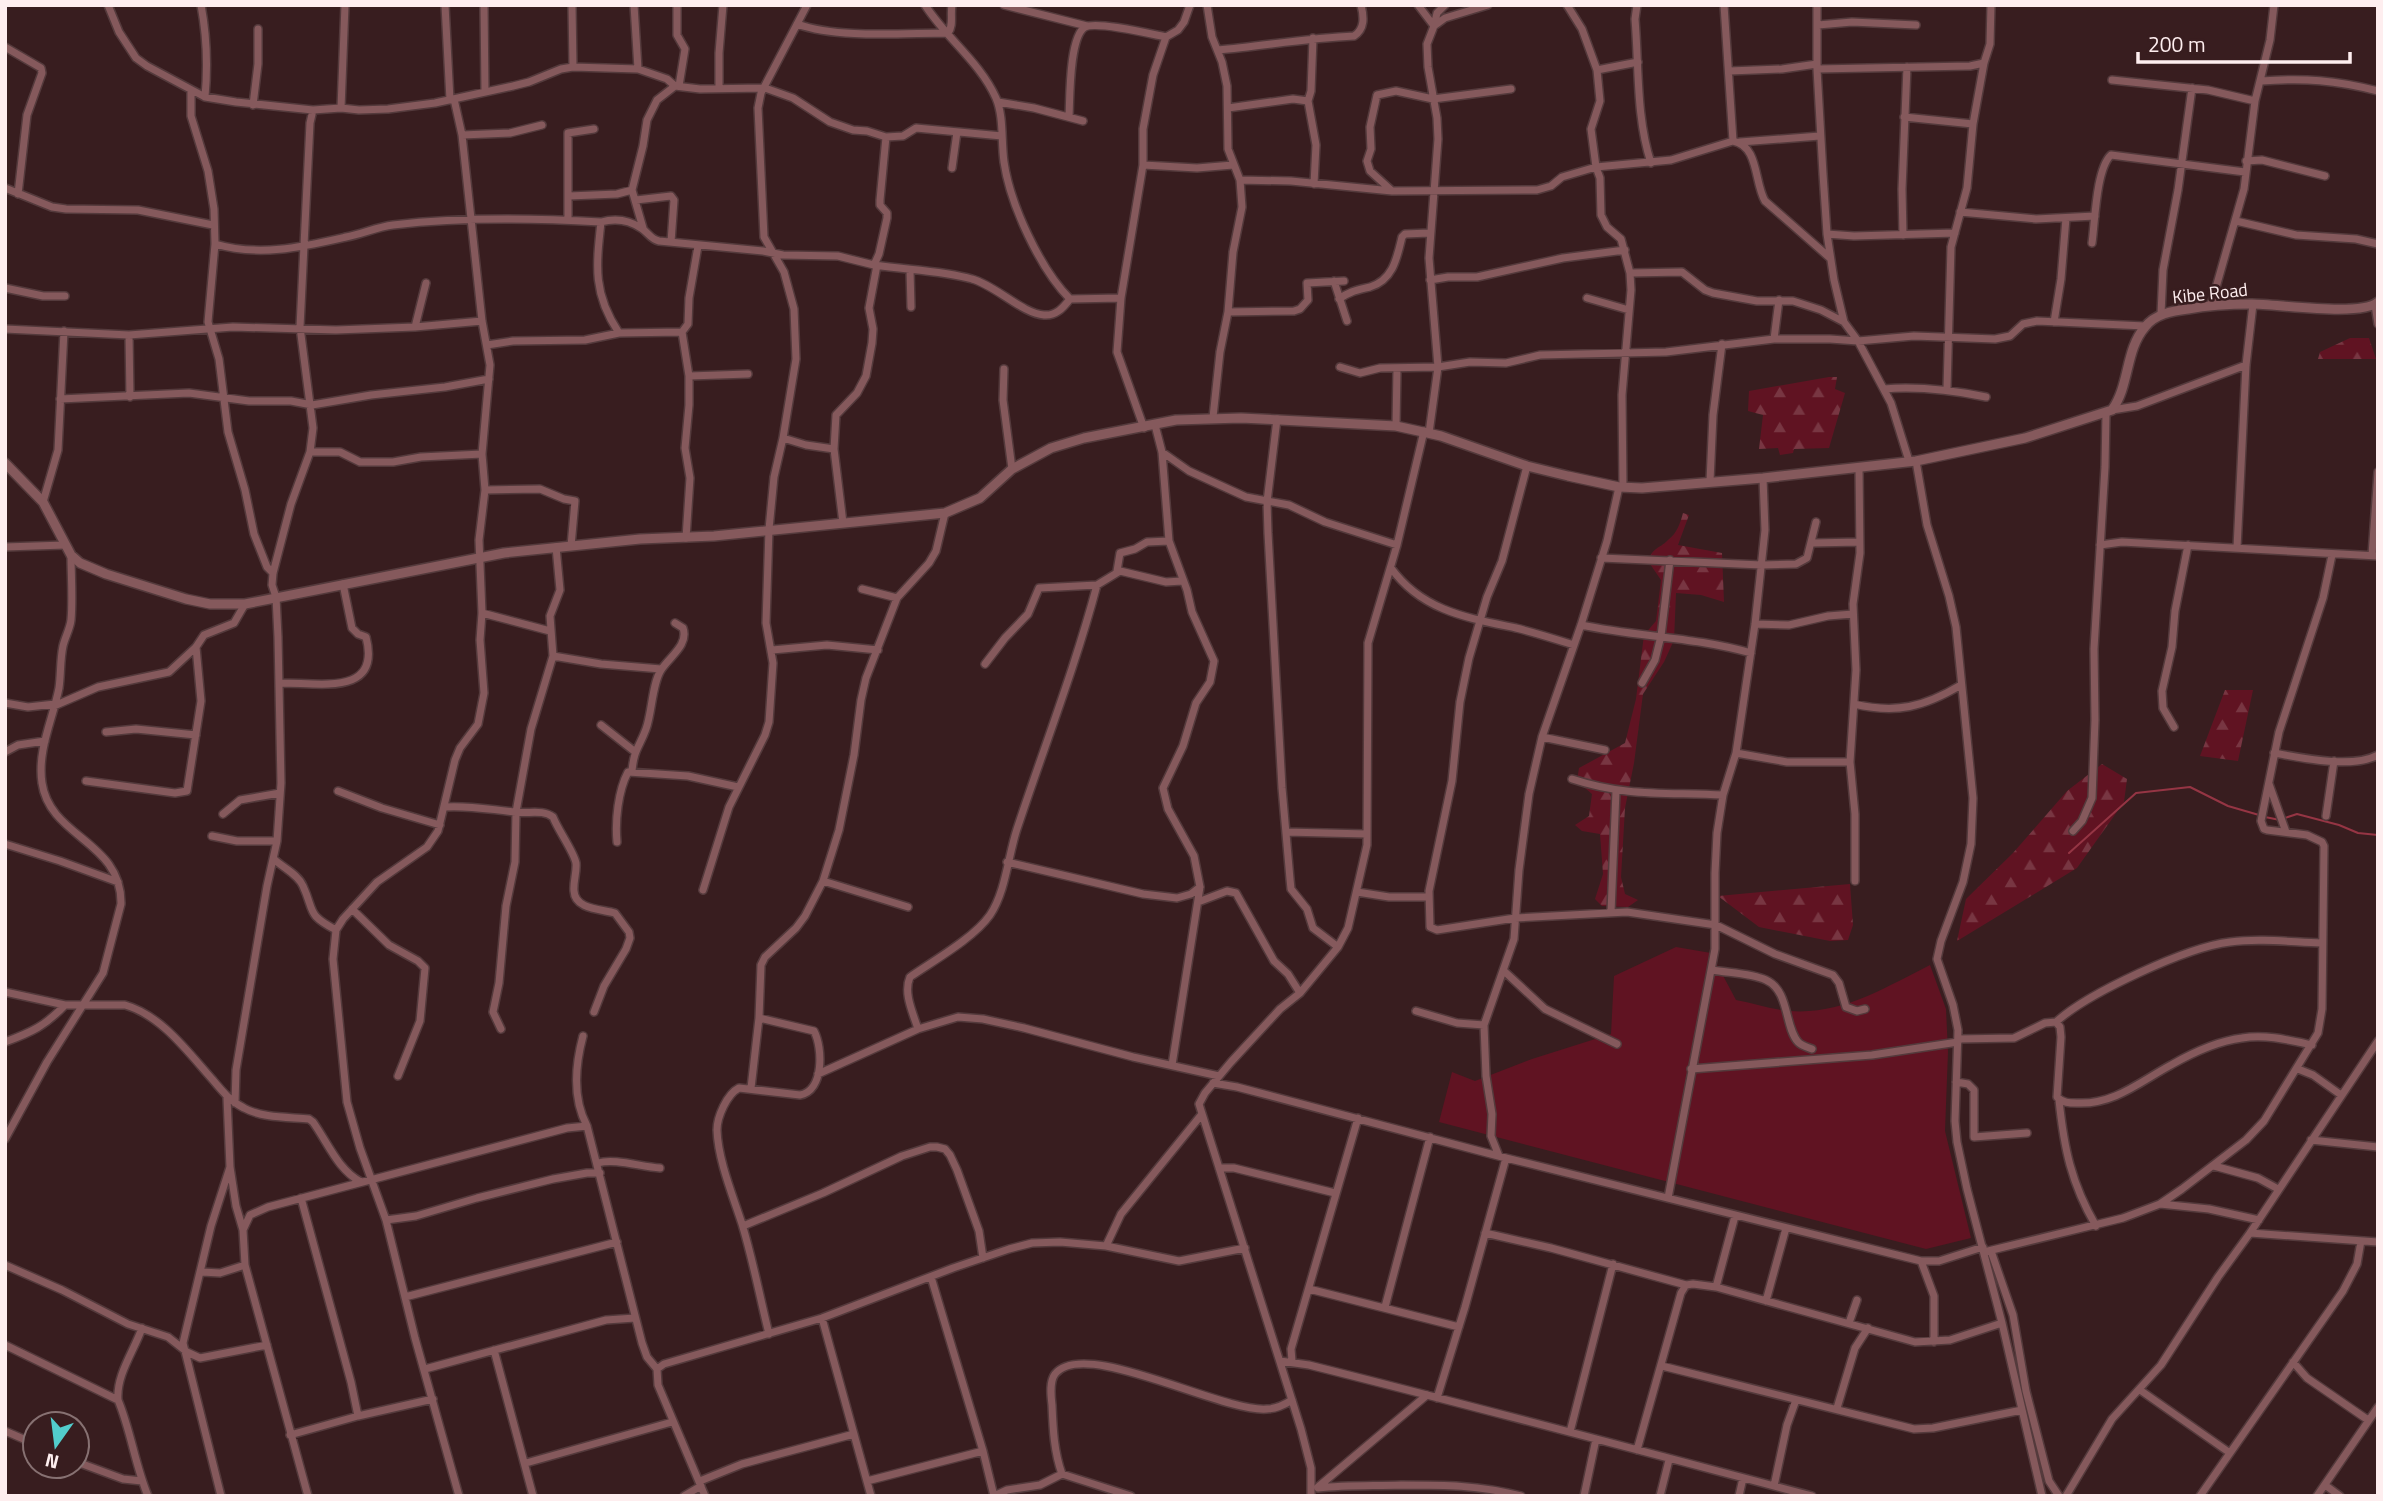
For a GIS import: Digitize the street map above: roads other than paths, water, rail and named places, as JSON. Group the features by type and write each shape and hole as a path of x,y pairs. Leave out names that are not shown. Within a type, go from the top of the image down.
{"street":[{"path":"108,5 119,32 136,58 205,97 253,105 313,110 388,109 485,92 529,82 548,73 573,67 638,69 667,79 677,86 701,89 765,88 793,98 830,122 886,137 903,136 916,128 1002,136"},
{"path":"201,5 208,69 205,97"},
{"path":"341,108 345,5"},
{"path":"444,5 452,99 462,135 489,379 482,454 485,490 479,540 482,613 480,640 484,693 478,724 460,748 440,825 428,847 377,882 352,909 336,930 333,959 343,1084 353,1125 386,1220 459,1496"},
{"path":"484,5 485,92"},
{"path":"572,5 573,67"},
{"path":"634,5 638,69"},
{"path":"677,5 677,36 685,49 677,86 657,100 646,120 632,190 636,211 643,228 652,239 783,255 838,256 875,265 971,278 989,285 1031,312 1043,316 1054,314 1070,299 1121,298"},
{"path":"719,88 723,5"},
{"path":"703,890 729,807 767,729 773,663 766,623 769,529 775,477 794,375 797,336 789,289 764,237 758,108 765,88 807,5"},
{"path":"925,5 986,79 998,102 1007,176 1021,215 1039,258 1070,299"},
{"path":"948,33 952,24 952,5"},
{"path":"1004,5 1037,9 1087,26 1132,30 1166,37"},
{"path":"1144,428 1117,352 1121,298 1143,165 1143,129 1153,75 1166,37 1178,30 1184,22 1190,5"},
{"path":"1207,5 1212,37 1227,86 1228,149 1240,180 1242,207 1233,252 1228,312 1220,352 1213,417"},
{"path":"1218,50 1313,38 1353,36 1358,33 1363,20 1362,5"},
{"path":"1418,5 1434,26"},
{"path":"1313,1491 1308,1457 1292,1400 1199,1104 1219,1076 1280,1009 1300,993 1338,947 1348,928 1357,892 1367,845 1368,643 1427,432 1438,367 1430,281 1429,233 1437,118 1427,67 1427,44 1437,13 1445,5"},
{"path":"1434,26 1454,15 1488,5"},
{"path":"1437,1398 1485,1233 1503,1157 1492,1141 1484,1026 1514,939 1519,870 1529,794 1542,737 1581,625 1621,487 1622,395 1630,273 1621,239 1603,220 1600,178 1591,129 1600,101 1597,69 1582,29 1567,5"},
{"path":"1637,5 1635,19 1642,129 1650,163"},
{"path":"1724,5 1736,141 1748,150 1760,193 1765,201 1830,258"},
{"path":"1817,5 1817,66 1827,234 1844,322 1858,341 1897,418 1913,461 1927,525 1953,609 1973,798 1973,830 1963,882 1937,959 1953,1005 1958,1040 1957,1142 1967,1189 1986,1250 2042,1496"},
{"path":"1947,389 1951,247 1969,176 1973,124 1990,44 1991,5"},
{"path":"2211,305 2236,221 2255,101 2270,40 2274,5"},
{"path":"1818,25 1852,22 1916,25"},
{"path":"797,24 820,30 896,34 948,33"},
{"path":"1069,117 1076,42 1087,26"},
{"path":"253,105 258,64 258,29"},
{"path":"1313,38 1311,91 1308,101 1316,145 1314,184"},
{"path":"5,47 41,68 42,73 27,115 18,194"},
{"path":"1597,69 1638,62"},
{"path":"1729,71 1817,66 1970,66 1984,63"},
{"path":"1903,235 1907,67"},
{"path":"2261,81 2305,78 2329,80 2378,91"},
{"path":"2112,80 2192,88 2255,101"},
{"path":"2161,314 2162,270 2192,88"},
{"path":"1392,191 1368,166 1371,149 1368,137 1377,95 1396,91 1433,99 1511,89"},
{"path":"191,91 191,116 211,191 215,244 210,330 219,359 228,432 254,534 267,567 273,573"},
{"path":"1228,108 1293,99 1308,101"},
{"path":"998,102 1083,121"},
{"path":"308,1496 245,1265 243,1230 230,1167 231,1101 277,841 281,793 276,597 272,585 273,573 291,505 310,452 313,428 300,327 310,123 313,110"},
{"path":"1904,117 1973,124"},
{"path":"462,135 510,133 542,125"},
{"path":"568,220 568,133 594,129"},
{"path":"952,168 957,131"},
{"path":"1240,180 1392,191 1536,190 1551,186 1562,177 1596,167 1671,160 1736,141 1821,136"},
{"path":"843,523 834,450 836,415 857,393 866,376 873,329 869,308 875,265 887,218 887,213 880,205 886,137"},
{"path":"2092,243 2104,167 2111,155 2245,172"},
{"path":"2247,157 2325,176"},
{"path":"1143,165 1233,165"},
{"path":"5,188 52,207 138,210 213,225"},
{"path":"569,196 617,194 632,190"},
{"path":"636,200 671,196 674,200 671,242"},
{"path":"1960,212 2005,217 2095,216"},
{"path":"215,244 245,251 304,248 318,242 389,225 472,218 601,222 621,219 643,228"},
{"path":"2054,322 2066,218"},
{"path":"2236,221 2296,235 2356,239 2378,244"},
{"path":"601,222 598,248 599,296 608,317 620,333"},
{"path":"1339,299 1353,290 1378,284 1388,276 1394,268 1405,234 1429,233"},
{"path":"1827,234 1955,233"},
{"path":"686,538 690,478 685,448 690,405 689,376 682,332 688,324 698,246"},
{"path":"1430,281 1477,276 1563,258 1625,250"},
{"path":"910,270 911,307"},
{"path":"1630,273 1675,271 1686,274 1698,286 1713,293 1757,301 1793,301 1812,306 1844,322"},
{"path":"1334,281 1347,321"},
{"path":"1228,312 1294,311 1300,309 1308,300 1307,283 1345,281"},
{"path":"415,327 426,283"},
{"path":"5,288 44,296 65,296"},
{"path":"1587,298 1629,310"},
{"path":"1774,339 1779,300"},
{"path":"2237,548 2246,365 2253,304"},
{"name":"Kibe Road","path":"2109,411 2124,388 2132,353 2145,326 2161,314 2211,305 2253,304 2377,309"},
{"path":"2377,309 2378,324"},
{"path":"5,329 129,335 233,327 336,330 482,321"},
{"path":"1340,367 1360,373 1380,368 1438,367 1470,362 1506,363 1540,355 1666,352 1774,339 1858,341 1902,337 2006,338 2030,321 2145,326"},
{"path":"43,502 58,450 64,331"},
{"path":"487,345 513,341 585,340 620,333 682,332"},
{"path":"129,335 130,397"},
{"path":"1710,481 1713,415 1722,344"},
{"path":"5,463 43,502 71,555 90,568 186,599 210,604 245,604 505,552 945,513 980,498 1012,470 1051,447 1176,420 1213,417 1396,426 1427,432 1527,466 1621,487 1642,488 1913,461 2025,438 2109,411 2137,407 2246,365"},
{"path":"1004,369 1003,400 1012,470"},
{"path":"1396,426 1397,369"},
{"path":"689,376 748,374"},
{"path":"60,399 189,393 312,405 489,379"},
{"path":"1884,389 1947,389 1986,397"},
{"path":"2073,831 2082,821 2092,798 2094,649 2109,411"},
{"path":"1277,419 1267,502 1282,788 1292,889 1307,909 1313,928 1338,947"},
{"path":"1156,425 1162,452 1169,541 1192,612 1214,661 1210,682 1196,704 1183,746 1164,782 1163,795 1194,856 1200,887 1172,1065"},
{"path":"783,438 834,450"},
{"path":"310,452 340,452 360,462 482,454"},
{"path":"1162,452 1207,481 1246,498 1289,505 1325,522 1397,544"},
{"path":"1527,466 1502,561 1479,620 1460,702 1452,781 1429,897 1430,927 1433,929 1516,918 1611,912 1716,925 1775,954 1833,975 1839,983 1846,1007 1857,1011 1865,1009"},
{"path":"1855,881 1855,814 1850,762 1856,656 1853,614 1859,542 1859,468"},
{"path":"2100,545 2122,542 2332,555 2375,555 2378,472"},
{"path":"1668,1198 1712,970 1716,925 1715,852 1723,795 1736,753 1755,624 1765,530 1763,478"},
{"path":"485,490 540,489 552,495 575,500 571,546"},
{"path":"751,1088 759,1018 759,974 765,957 796,928 823,881 834,850 844,806 863,689 897,598 929,563 936,551 945,513"},
{"path":"1601,558 1796,564 1804,561 1812,543 1816,522"},
{"path":"985,664 1028,614 1039,587 1097,585 1117,571 1122,551 1135,549 1147,542 1169,541"},
{"path":"1812,543 1859,542"},
{"path":"5,547 65,545"},
{"path":"2174,727 2163,708 2162,691 2172,647 2175,611 2188,545"},
{"path":"501,1029 493,1012 499,983 506,906 515,862 516,812 531,729 553,656 550,616 560,590 556,548"},
{"path":"5,1139 47,1062 103,973 121,904 118,882 97,848 66,826 55,814 41,779 46,727 55,705 63,645 71,622 71,555"},
{"path":"1213,1083 1921,1261 1939,1261 2096,1226 2160,1204 2214,1166 2264,1121 2318,1033 2322,1009 2324,846 2319,839 2267,831 2261,821 2286,707 2323,598 2332,555"},
{"path":"1642,683 1655,660 1661,636 1670,561"},
{"path":"1391,568 1407,587 1452,614 1574,645"},
{"path":"1117,571 1166,582 1182,581"},
{"path":"279,683 336,684 358,678 364,672 367,662 366,637 352,628 343,584"},
{"path":"918,1029 907,993 907,981 942,957 988,918 999,896 1007,862 1048,735 1077,657 1097,585"},
{"path":"862,589 897,598"},
{"path":"5,703 28,707 55,705 98,687 164,675 196,647 204,635 234,623 245,604"},
{"path":"482,613 550,631"},
{"path":"1755,624 1789,625 1828,615 1853,614"},
{"path":"632,771 634,751 645,730 661,670 684,638 683,628 675,623"},
{"path":"1581,625 1612,632 1706,642 1751,653"},
{"path":"772,650 827,645 878,650"},
{"path":"86,781 185,793 202,691 196,647"},
{"path":"553,656 661,670"},
{"path":"1854,705 1875,709 1901,709 1931,700 1961,685"},
{"path":"601,725 634,751"},
{"path":"106,732 136,729 196,735"},
{"path":"1542,737 1605,750"},
{"path":"5,752 18,745 45,741"},
{"path":"1736,753 1787,762 1850,762"},
{"path":"2274,753 2334,761 2369,759 2378,755"},
{"path":"2326,816 2334,761"},
{"path":"617,842 616,830 628,772 702,778 738,786"},
{"path":"1572,779 1616,791 1723,795"},
{"path":"2269,783 2286,832"},
{"path":"338,791 382,808 440,825"},
{"path":"1611,912 1616,791"},
{"path":"223,814 240,800 281,793"},
{"path":"444,807 477,806 551,814 576,860 573,890 576,899 586,906 615,913 629,932 629,944 604,986 594,1012"},
{"path":"1286,832 1367,834"},
{"path":"212,836 237,841 277,841"},
{"path":"5,844 118,882"},
{"path":"274,859 303,886 310,909 336,930"},
{"path":"1007,862 1143,894 1177,898 1191,894 1200,887"},
{"path":"823,881 908,907"},
{"path":"1198,902 1227,891 1236,893 1274,961 1288,974 1300,993"},
{"path":"1357,892 1389,897 1429,897"},
{"path":"352,909 389,944 425,968 420,1021 398,1076"},
{"path":"1692,1069 1872,1055 1958,1040 2014,1038 2046,1023 2056,1022 2077,1007 2133,977 2207,946 2242,941 2321,943"},
{"path":"1712,970 1759,978 1773,985 1786,1006 1796,1039 1803,1046 1812,1049"},
{"path":"1504,971 1545,1009 1617,1044"},
{"path":"5,992 65,1005 125,1005 143,1012 194,1058 231,1101 246,1110 262,1114 309,1119 323,1136 342,1168 350,1177 361,1182"},
{"path":"5,1042 41,1027 65,1005"},
{"path":"1416,1011 1457,1024 1484,1026"},
{"path":"818,1074 918,1029 958,1017 983,1019 1219,1076"},
{"path":"759,1018 814,1031 818,1040 818,1074 812,1090 800,1095 751,1088 734,1090 721,1115 717,1130 769,1335"},
{"path":"2056,1022 2060,1027 2061,1037 2057,1088 2064,1144 2079,1195 2096,1226"},
{"path":"583,1036 577,1065 578,1104 598,1163 647,1357 657,1369 658,1385 705,1496"},
{"path":"2059,1100 2082,1104 2118,1096 2196,1053 2243,1038 2283,1039 2312,1045"},
{"path":"2066,1496 2112,1419 2173,1349 2218,1277 2378,1041"},
{"path":"2298,1069 2313,1075 2341,1095"},
{"path":"1956,1082 1968,1084 1974,1090 1974,1137 2028,1133"},
{"path":"1106,1246 1121,1214 1202,1114"},
{"path":"1292,1361 1291,1349 1358,1118"},
{"path":"243,1230 250,1215 257,1210 567,1128 587,1126"},
{"path":"1385,1307 1430,1137"},
{"path":"2311,1140 2378,1147"},
{"path":"743,1226 902,1156 937,1147 945,1149 957,1170 979,1231 982,1258"},
{"path":"598,1163 614,1161 660,1168"},
{"path":"2214,1166 2258,1178 2278,1189"},
{"path":"221,1496 190,1364 183,1349 216,1205 230,1167"},
{"path":"1219,1168 1234,1168 1335,1192"},
{"path":"386,1220 416,1216 553,1180 600,1173"},
{"path":"301,1198 358,1416"},
{"path":"2160,1204 2209,1209 2259,1220"},
{"path":"1716,1287 1735,1216"},
{"path":"1766,1301 1786,1228"},
{"path":"1485,1233 1686,1285 1716,1287 1916,1342 1963,1337 2002,1324"},
{"path":"2250,1233 2378,1242"},
{"path":"657,1369 664,1364 822,1318 1009,1248 1046,1241 1106,1246 1179,1261 1245,1248"},
{"path":"2200,1496 2350,1278 2361,1241"},
{"path":"405,1297 617,1242"},
{"path":"1986,1250 2013,1315 2026,1391 2048,1477 2051,1487 2060,1496"},
{"path":"1921,1261 1936,1306 1934,1342"},
{"path":"1927,1273 1939,1261"},
{"path":"5,1265 142,1328 168,1337 200,1358"},
{"path":"202,1272 220,1273 245,1265"},
{"path":"1570,1432 1613,1265"},
{"path":"931,1277 994,1496 1007,1490 1040,1485 1062,1474 1131,1496"},
{"path":"1637,1450 1681,1293 1686,1285"},
{"path":"1309,1289 1459,1327"},
{"path":"1849,1323 1857,1300"},
{"path":"425,1369 606,1320 635,1318"},
{"path":"822,1318 871,1496"},
{"path":"142,1328 123,1371 118,1400 148,1496"},
{"path":"1837,1408 1855,1348 1868,1328"},
{"path":"5,1345 118,1400"},
{"path":"190,1364 200,1358 267,1345"},
{"path":"494,1350 533,1496"},
{"path":"1280,1361 1292,1361 1427,1395 1812,1496"},
{"path":"2293,1362 2307,1378 2368,1420"},
{"path":"1062,1474 1055,1448 1051,1385 1054,1374 1066,1366 1087,1363 1112,1366 1198,1394 1257,1409 1279,1407 1292,1400"},
{"path":"1662,1366 1925,1430 2022,1410"},
{"path":"2140,1390 2230,1453"},
{"path":"1313,1491 1427,1395"},
{"path":"290,1435 433,1399"},
{"path":"1774,1486 1787,1425 1796,1400"},
{"path":"2317,1496 2378,1406"},
{"path":"526,1463 672,1422"},
{"path":"684,1496 700,1484 742,1464 854,1434"},
{"path":"1584,1496 1596,1439"},
{"path":"867,1481 983,1451"},
{"path":"1660,1496 1669,1460"},
{"path":"91,1467 122,1479 142,1481"},
{"path":"1739,1496 1743,1478"},
{"path":"1313,1491 1349,1485 1468,1485 1521,1496"},
{"path":"2325,1485 2340,1496"}],"waterway":[{"path":"2069,853 2136,793 2190,787 2228,806 2259,815"},
{"path":"2285,818 2297,814 2358,833 2378,835"},
{"path":"2265,817 2280,820"}]}
